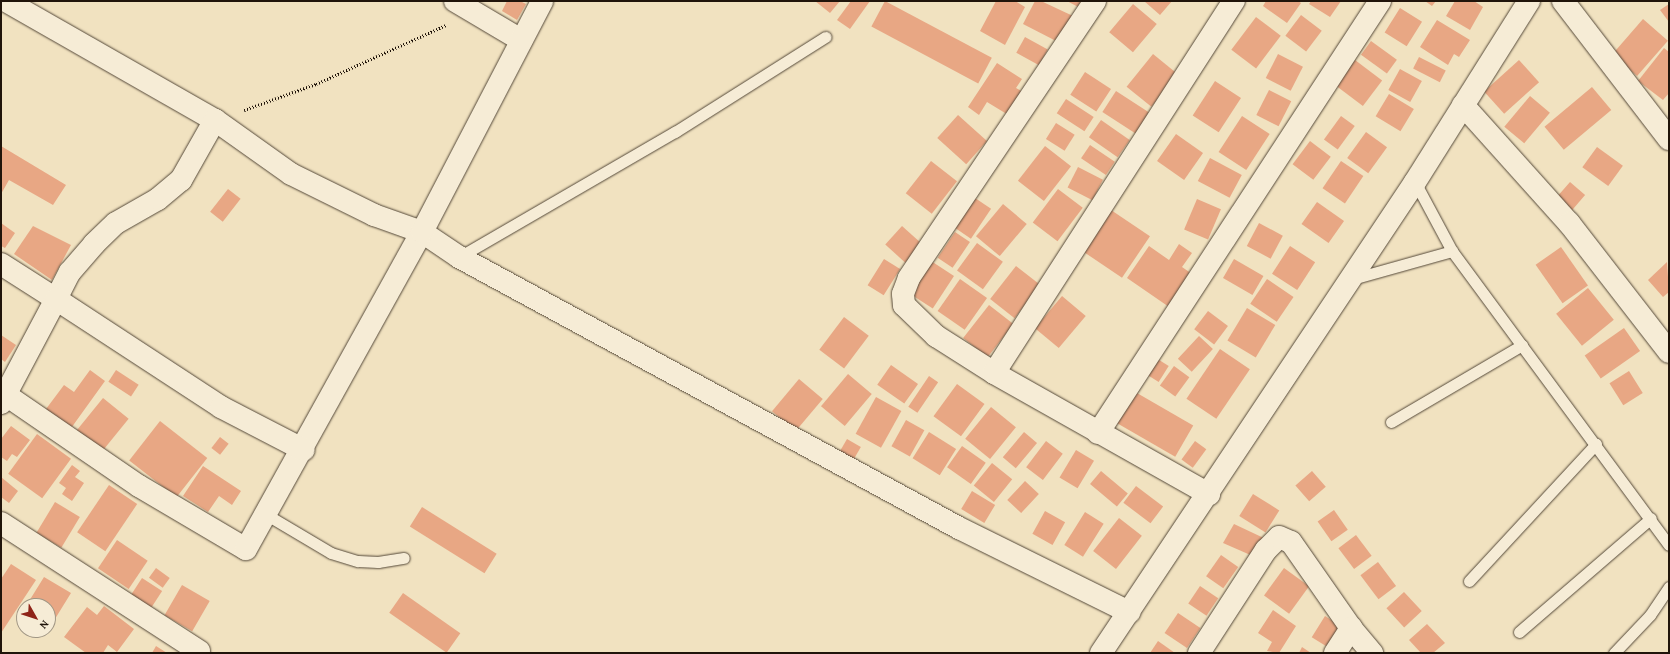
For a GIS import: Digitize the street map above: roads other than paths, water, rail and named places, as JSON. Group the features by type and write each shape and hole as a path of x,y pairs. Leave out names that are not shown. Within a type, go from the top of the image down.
{"street":[{"path":"6,1 215,120 291,174 367,212 422,232 459,257 959,528 1129,612"},
{"path":"454,1 521,40"},
{"path":"215,120 181,180 158,199 116,223 94,244 70,272 3,399 139,486 246,549 304,450 422,232 542,1"},
{"path":"1095,1 909,278 903,294 904,304 936,336 994,373 1208,494"},
{"path":"994,373 1234,1"},
{"path":"1098,433 1380,1"},
{"path":"1101,653 1416,182 1463,105 1530,1"},
{"path":"1564,1 1669,139"},
{"path":"1463,105 1569,223 1669,352"},
{"path":"1,264 221,407 304,450"},
{"path":"1,523 199,651"},
{"path":"1198,653 1266,550 1278,537 1291,542 1351,628 1372,653"},
{"path":"1335,653 1351,628"}],"lane":[{"path":"459,257 675,132 825,37"},
{"path":"1416,182 1452,251 1651,518 1669,545"},
{"path":"1352,279 1452,251"},
{"path":"1391,422 1522,345"},
{"path":"1469,581 1596,444"},
{"path":"267,515 331,553 358,561 378,562 404,558"},
{"path":"1519,632 1651,518"},
{"path":"1614,653 1650,615 1669,587"}]}
